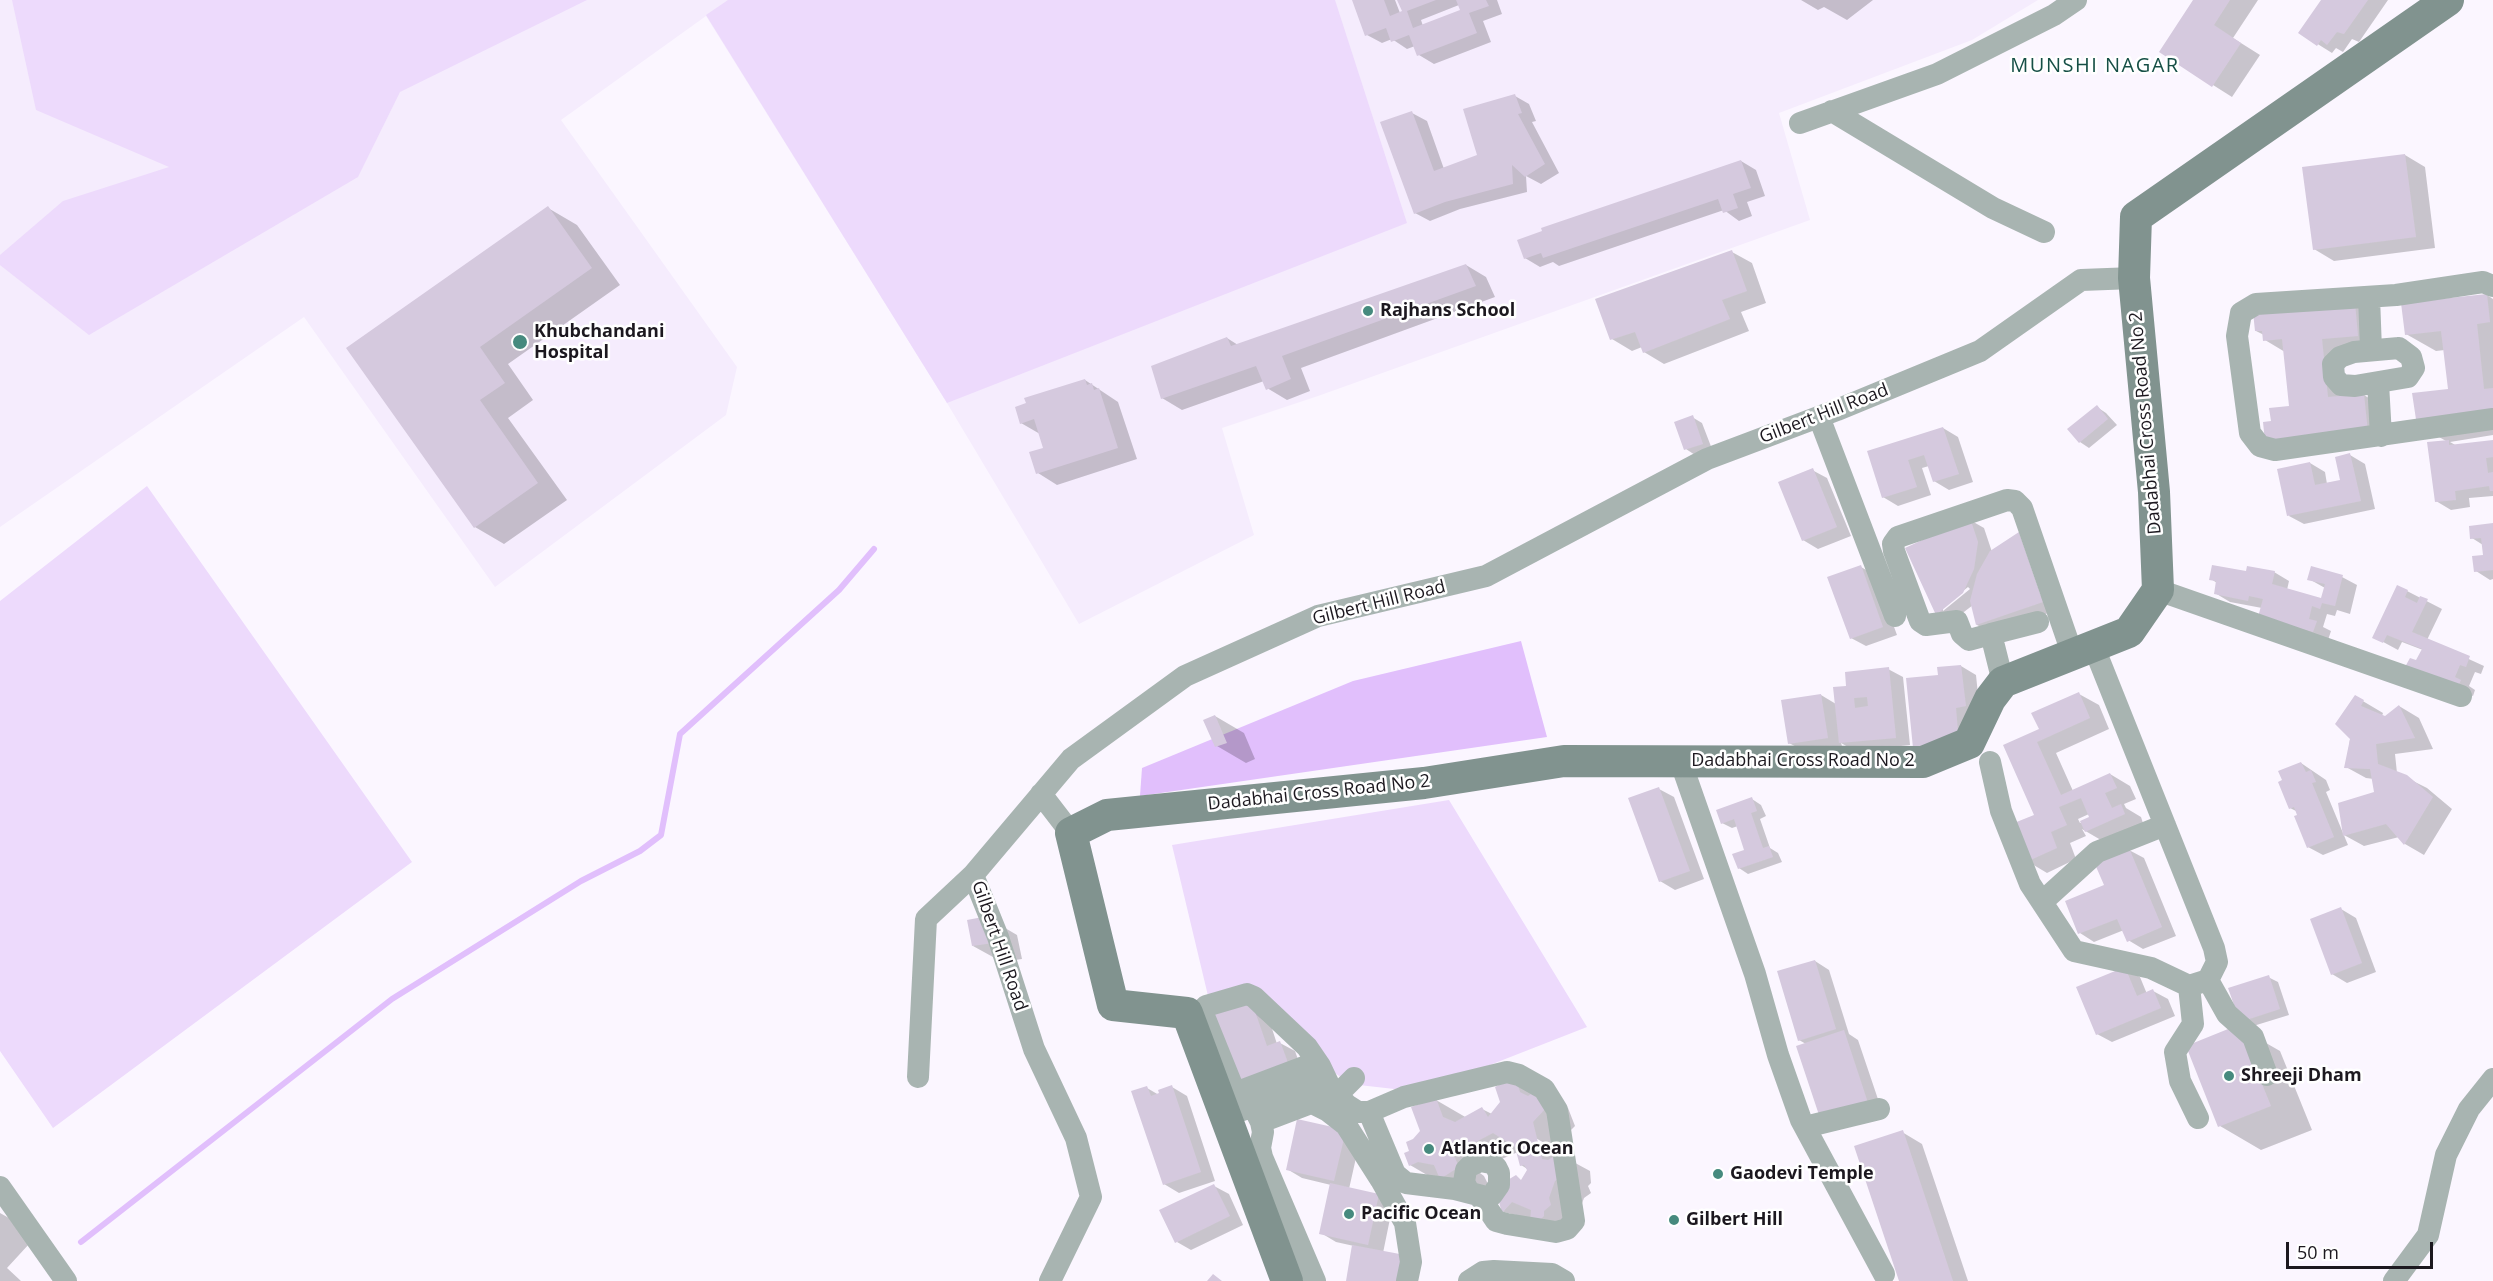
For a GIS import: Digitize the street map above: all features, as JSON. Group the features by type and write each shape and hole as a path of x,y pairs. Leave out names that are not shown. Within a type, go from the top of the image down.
{"street":[{"path":"1800,123 1937,74 2054,15 2076,0"},
{"name":"Dadabhai Cross Road No 2","path":"2158,590 2154,492 2134,278 2136,217 2448,0"},
{"path":"1832,111 1993,208 2044,231"},
{"name":"Gilbert Hill Road","path":"1050,1281 1091,1197 1076,1138 1034,1049 998,937 973,875 1071,759 1185,676 1318,616 1486,576 1707,459 1819,417 1980,351 2081,280 2134,278"},
{"path":"2493,286 2483,282 2369,297 2256,304 2241,312 2237,336 2250,433 2260,446 2275,450 2493,419"},
{"path":"2369,297 2371,350"},
{"path":"2399,348 2411,357 2414,368 2408,377 2355,386 2341,385 2334,377 2333,364 2340,357 2371,350 2399,348"},
{"path":"2378,383 2381,436"},
{"path":"1819,417 1895,616"},
{"path":"2038,622 1997,641 1969,640 1962,634 1957,621 1926,624 1920,621 1893,544 1898,537 2007,500 2015,501 2022,508 2083,649 2165,825 2214,948 2217,962 2199,983 2193,1024 2175,1052 2180,1082 2198,1118"},
{"path":"1997,641 2008,680 2129,632 2158,590 2461,696"},
{"name":"Dadabhai Cross Road No 2","path":"1071,833 1107,814 1424,783 1564,761 1923,762 1970,743 1990,699 2008,680"},
{"path":"1680,760 1755,974 1778,1055 1805,1127 1884,1274"},
{"path":"1990,762 2001,811 2030,884 2074,951 2151,968 2199,983 2227,1014 2253,1037 2267,1075"},
{"path":"1041,794 1071,833 1113,1005 1187,1013 1249,1104 1287,1281"},
{"path":"2042,902 2097,852 2165,825"},
{"path":"918,1077 926,919 973,875"},
{"path":"1315,1281 1262,1157 1260,1148 1263,1132 1202,1011 1206,1006 1249,994 1307,1047 1334,1090 1347,1105 1358,1112 1370,1112 1404,1097 1507,1072 1520,1075 1544,1089 1557,1110 1574,1221 1567,1229 1556,1232 1507,1224 1496,1221 1474,1195 1406,1183 1395,1174 1370,1112"},
{"path":"1249,1104 1317,1062"},
{"path":"1302,1098 1315,1084 1334,1090 1354,1078"},
{"path":"2394,1281 2428,1235 2446,1155 2469,1108 2493,1079"},
{"path":"1249,1104 1302,1098 1328,1111 1346,1125 1405,1223 1411,1262 1407,1281"},
{"path":"1805,1127 1879,1109"},
{"path":"0,1187 66,1281"},
{"path":"1469,1281 1483,1272 1494,1271 1552,1274 1564,1281"}],"shaded area":[{"path":"0,0 2038,0 1972,40 1779,113 1810,220 1318,396 1222,428 1254,535 1079,624 947,403 706,16 561,120 737,367 726,415 495,587 304,317 0,527"},
{"path":"12,0 587,0 400,92 358,177 89,335 0,265 0,255 63,201 169,167 36,110"},
{"path":"728,0 1335,0 1407,223 947,403 706,15"},
{"path":"147,486 412,862 53,1128 0,1051 0,601"},
{"path":"1521,641 1547,737 1140,796 1142,768 1353,681"},
{"path":"1449,800 1587,1027 1421,1092 1350,1084 1230,996 1209,1000 1172,845"}],"building":[{"path":"1352,0 1384,0 1390,16 1402,11 1397,0 1436,0 1407,11 1413,28 1460,10 1456,0 1486,0 1489,6 1469,13 1477,33 1417,56 1409,35 1391,42 1386,28 1365,36"},
{"path":"2193,0 2230,0 2214,25 2241,43 2212,87 2159,52"},
{"path":"2321,0 2368,0 2344,34 2337,32 2327,45 2321,40 2317,46 2298,33"},
{"path":"1515,94 1522,113 1518,114 1545,164 1525,177 1512,165 1513,184 1445,202 1414,214 1380,122 1412,111 1434,171 1477,155 1463,109"},
{"path":"2405,154 2416,237 2313,250 2302,167"},
{"name":"Rajhans School","path":"1741,160 1751,188 1733,194 1738,208 1723,213 1718,199 1543,258 1541,253 1524,259 1517,240 1542,231 1541,228"},
{"path":"548,206 592,268 480,347 505,383 480,400 538,483 474,528 346,348"},
{"path":"1732,250 1747,291 1722,300 1730,319 1643,353 1635,332 1610,340 1595,299"},
{"name":"Rajhans School","path":"1466,264 1476,286 1282,356 1291,379 1266,390 1256,366 1161,399 1151,366 1227,337 1231,346"},
{"path":"2487,294 2490,322 2477,324 2484,389 2493,388 2493,415 2417,426 2412,393 2448,389 2441,331 2405,335 2401,303"},
{"path":"2355,303 2358,336 2322,339 2328,397 2364,394 2368,433 2265,442 2263,422 2271,421 2269,408 2289,406 2282,339 2263,341 2262,331 2255,331 2253,312"},
{"path":"1085,379 1087,385 1092,383 1094,390 1099,388 1118,448 1036,474 1029,452 1043,448 1034,419 1020,424 1015,407 1026,403 1024,398"},
{"path":"2097,405 2108,419 2079,443 2067,429"},
{"path":"1693,415 1703,444 1684,450 1674,422"},
{"path":"1943,427 1959,474 1933,482 1924,455 1908,460 1917,487 1882,498 1867,451"},
{"path":"2449,440 2449,445 2493,440 2493,457 2486,458 2488,473 2493,472 2493,491 2490,491 2489,486 2455,491 2456,500 2435,502 2427,442"},
{"path":"2350,453 2361,501 2287,516 2277,469 2310,462 2315,485 2340,480 2335,457"},
{"path":"1813,468 1837,527 1802,541 1778,482"},
{"path":"1970,518 1978,542 1974,569 1963,593 1936,615 1905,548"},
{"path":"2493,523 2493,570 2474,572 2472,556 2483,555 2481,538 2470,539 2469,526"},
{"path":"2019,532 2043,602 1976,625 1970,601 1977,574 1990,551"},
{"path":"1861,565 1883,627 1850,639 1827,577"},
{"path":"2212,565 2246,571 2247,566 2275,571 2272,584 2321,598 2325,584 2307,580 2311,566 2343,575 2335,606 2322,603 2320,609 2312,606 2309,619 2317,621 2313,632 2258,617 2263,599 2249,596 2248,601 2214,594 2216,581 2209,580"},
{"path":"2397,585 2408,590 2405,597 2417,603 2420,596 2428,599 2412,632 2470,656 2466,667 2460,665 2455,677 2461,680 2457,689 2405,667 2410,658 2416,660 2422,649 2387,635 2383,643 2372,638"},
{"path":"1961,665 1966,706 1956,708 1959,744 1913,748 1906,678 1938,675 1937,667"},
{"path":"1889,667 1896,738 1839,743 1833,687 1846,686 1845,672","holes":["1867,697 1868,706 1855,708 1854,698"]},
{"path":"2079,692 2090,718 2037,742 2061,795 2110,773 2117,788 2105,793 2112,808 2121,804 2125,814 2085,832 2080,821 2089,817 2081,798 2059,807 2067,825 2051,832 2057,848 2026,862 2009,825 2034,815 2003,745 2039,729 2031,713"},
{"path":"1821,694 1828,738 1788,744 1781,700"},
{"path":"2355,695 2364,700 2361,706 2385,716 2399,705 2415,738 2376,744 2378,764 2407,775 2433,797 2404,845 2386,824 2343,836 2338,803 2374,792 2370,769 2344,768 2350,739 2335,724"},
{"path":"1215,715 1227,743 1215,747 1203,720"},
{"path":"2301,762 2306,772 2311,770 2316,782 2312,783 2334,837 2307,848 2294,816 2297,815 2294,807 2289,809 2278,782 2282,780 2278,771"},
{"path":"1659,787 1690,871 1659,882 1628,798"},
{"path":"1752,797 1757,811 1751,813 1763,848 1769,846 1773,857 1738,869 1732,854 1744,850 1734,819 1721,824 1716,810"},
{"path":"2129,848 2162,927 2127,942 2117,919 2078,934 2065,901 2104,885 2094,862"},
{"path":"2341,907 2362,963 2331,975 2310,919"},
{"path":"988,916 993,943 972,946 967,920"},
{"path":"1815,960 1836,1029 1798,1041 1777,971"},
{"path":"2125,967 2137,996 2153,989 2161,1008 2096,1035 2076,987"},
{"path":"2269,975 2280,1009 2240,1022 2228,988"},
{"path":"1250,997 1267,1046 1280,1041 1291,1071 1236,1089 1210,1010"},
{"name":"Shreeji Dham","path":"2238,1025 2271,1106 2218,1127 2186,1046"},
{"path":"1844,1030 1868,1103 1820,1118 1796,1046"},
{"name":"Atlantic Ocean","path":"1515,1076 1520,1092 1528,1096 1539,1089 1546,1108 1533,1122 1542,1159 1548,1160 1560,1153 1562,1176 1555,1181 1549,1198 1551,1205 1544,1211 1544,1216 1538,1222 1530,1222 1531,1210 1512,1202 1502,1213 1497,1195 1501,1184 1516,1175 1521,1180 1527,1170 1524,1165 1520,1166 1515,1147 1493,1133 1470,1145 1454,1140 1448,1152 1455,1158 1459,1167 1440,1179 1434,1165 1418,1162 1409,1166 1404,1153 1409,1151 1406,1142 1413,1139 1420,1131 1411,1107 1436,1098 1443,1117 1455,1122 1482,1107 1488,1117 1500,1102 1495,1087"},
{"path":"1172,1085 1201,1172 1163,1185 1131,1091 1147,1086 1151,1096 1159,1093 1158,1090"},
{"path":"1297,1119 1346,1130 1334,1181 1286,1170"},
{"path":"1903,1130 1953,1281 1899,1281 1854,1146"},
{"name":"Pacific Ocean","path":"1330,1183 1379,1194 1368,1245 1319,1234"},
{"path":"1214,1184 1230,1216 1175,1243 1159,1210"},
{"path":"1352,1245 1405,1255 1400,1281 1346,1281"},
{"path":"1213,1274 1222,1281 1207,1281"}],"waterway":[{"path":"81,1242 392,999 581,881 640,851 661,835 680,734 839,590 874,549"}],"place":[{"name":"Rajhans School","path":"1368,311"},
{"name":"Khubchandani Hospital","path":"520,342"},
{"name":"Shreeji Dham","path":"2229,1076"},
{"name":"Atlantic Ocean","path":"1429,1149"},
{"name":"Gaodevi Temple","path":"1718,1174"},
{"name":"Pacific Ocean","path":"1349,1214"},
{"name":"Gilbert Hill","path":"1674,1220"}],"district":[{"name":"MUNSHI NAGAR","path":"2095,66"}]}
